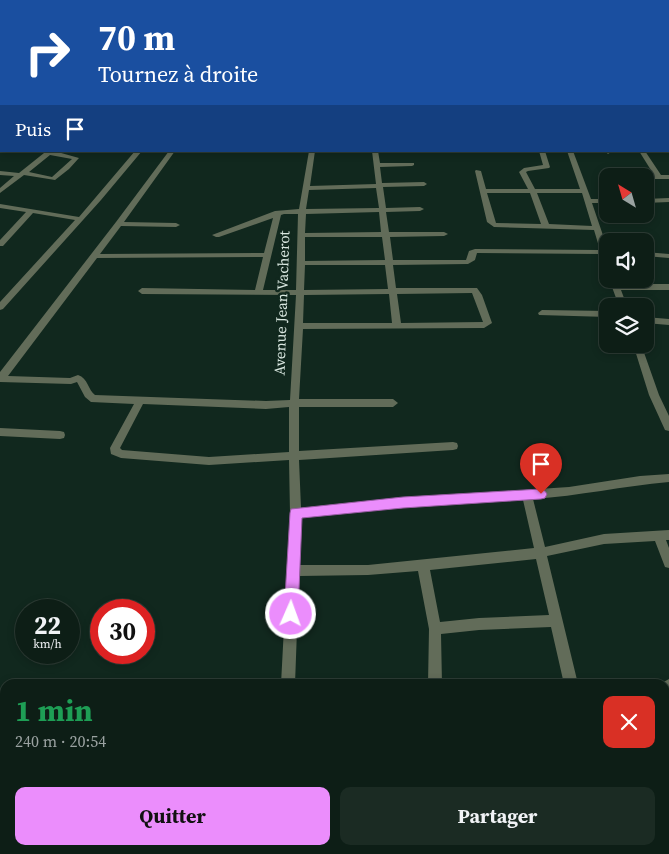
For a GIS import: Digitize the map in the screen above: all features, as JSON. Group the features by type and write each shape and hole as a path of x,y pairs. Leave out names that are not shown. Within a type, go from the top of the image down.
{"street":[{"path":"0,173 22,174 53,179 76,158 47,152 22,174 0,191"},
{"path":"0,307 138,152"},
{"path":"0,379 95,256 171,152"},
{"name":"Avenue Jean Vacherot","path":"296,513 293,428 302,211 312,152"},
{"path":"375,152 394,291 396,326"},
{"path":"542,152 546,169 526,169 522,172 533,192 546,227"},
{"path":"570,152 599,235"},
{"path":"643,152 658,176"},
{"path":"377,165 412,164"},
{"path":"478,172 491,222 494,225 596,228"},
{"path":"654,176 669,177"},
{"path":"306,188 424,184"},
{"path":"484,192 584,191"},
{"path":"654,201 669,200"},
{"path":"588,201 599,201"},
{"path":"0,206 80,219"},
{"path":"216,235 278,213 420,210"},
{"path":"0,244 30,212"},
{"path":"258,293 278,213"},
{"path":"119,224 176,225"},
{"path":"302,235 444,234"},
{"path":"300,263 468,262 475,251 599,252"},
{"path":"95,256 266,255"},
{"path":"654,255 669,256"},
{"path":"654,287 669,287"},
{"path":"142,291 258,293 476,291 488,323 484,325 298,326"},
{"path":"542,313 599,314"},
{"path":"654,321 669,322"},
{"path":"639,353 654,395 669,427"},
{"path":"0,379 71,381 78,378 85,393 94,399 266,405 294,403 394,403"},
{"path":"140,401 114,448 121,454 210,461 453,446"},
{"path":"0,432 60,435"},
{"path":"288,679 296,513 403,503 588,490 636,481 669,478"},
{"path":"527,495 570,679"},
{"path":"293,571 368,570 423,565 539,553 604,539 663,535 669,563"},
{"path":"423,565 435,628 434,679"},
{"path":"435,628 556,621"}],"route":[{"path":"291,614 296,513 403,503 541,494"}]}
